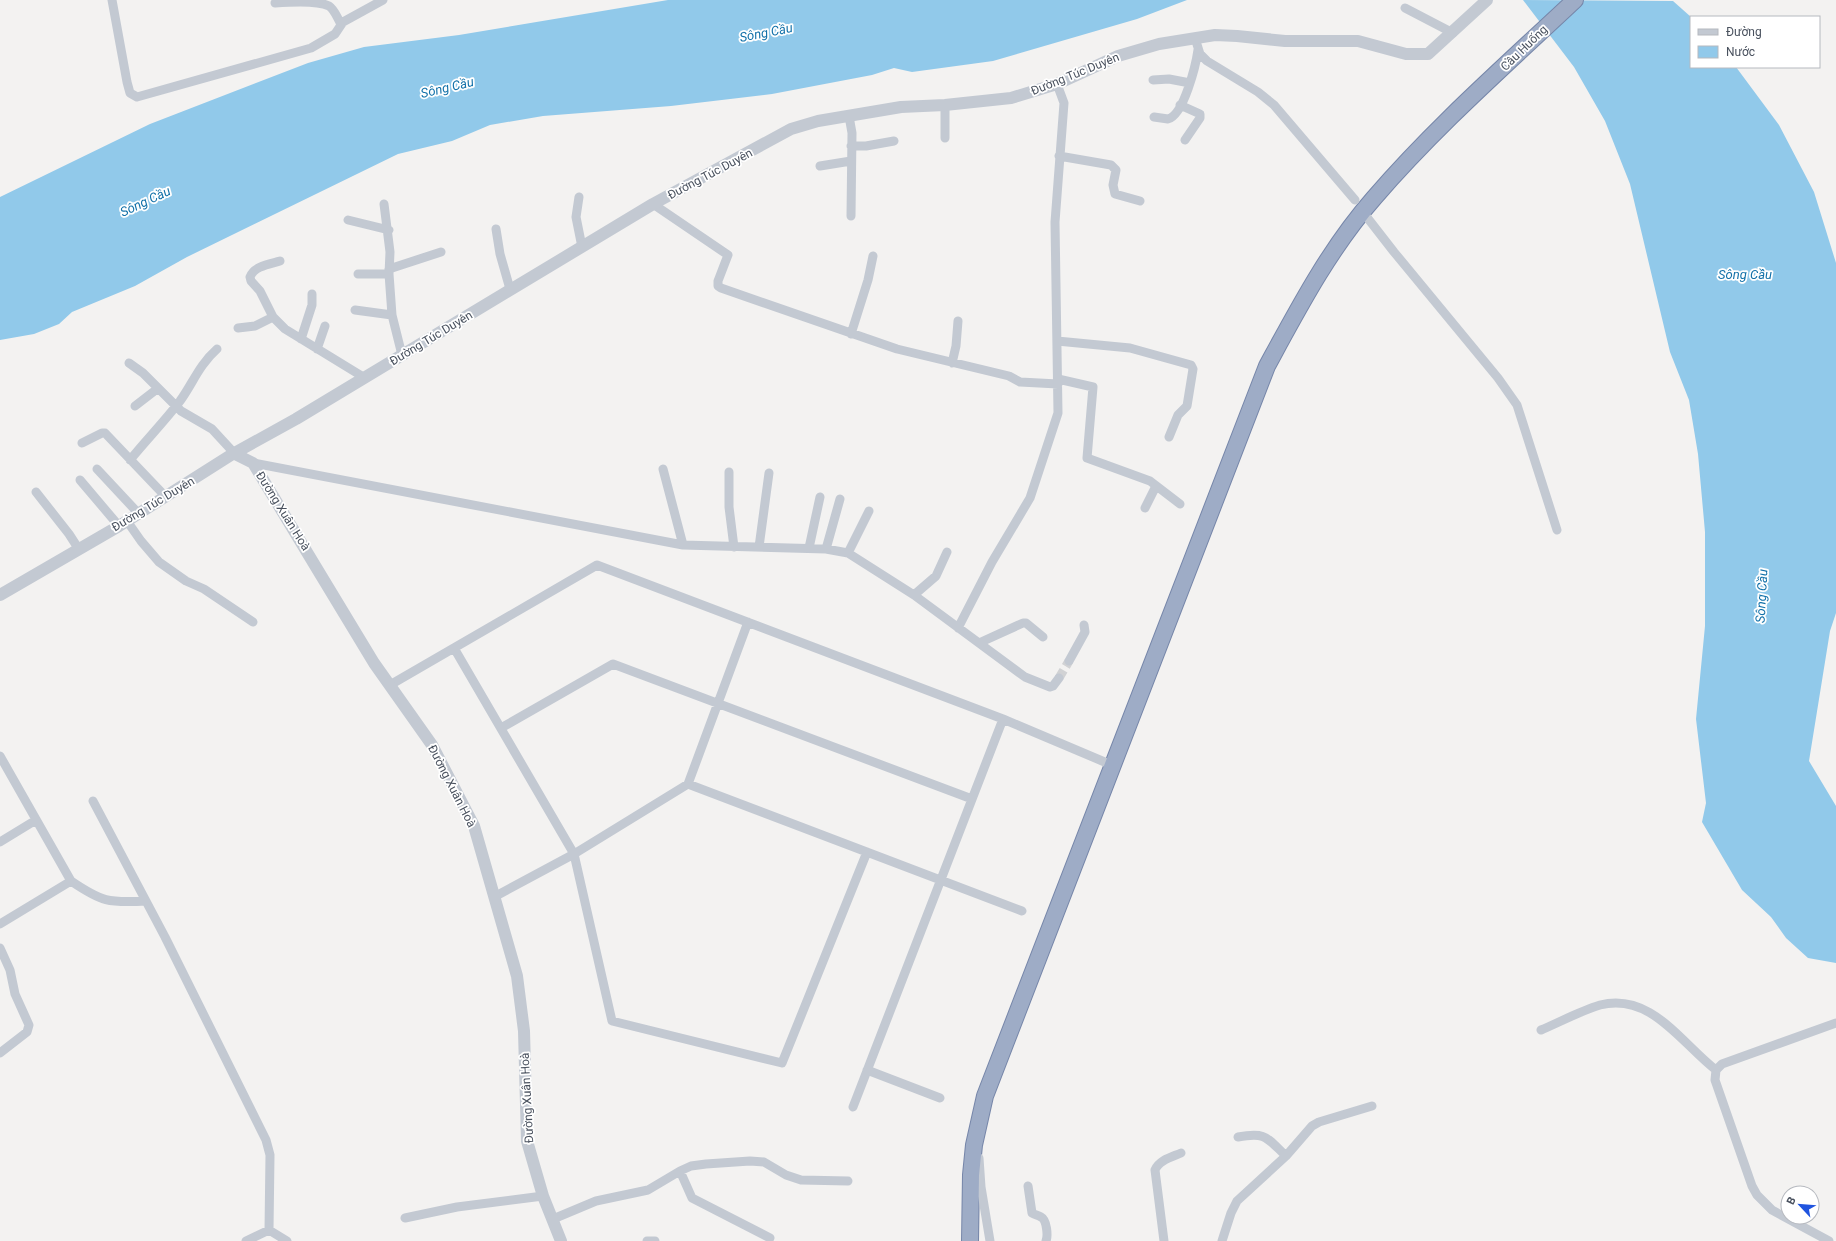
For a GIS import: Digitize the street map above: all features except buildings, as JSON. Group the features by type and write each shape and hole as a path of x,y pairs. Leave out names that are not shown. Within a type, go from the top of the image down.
{"highway":[{"name":"Cầu Huống","path":"1471,93 1563,0"},
{"name":"Cầu Huống","path":"1471,93 1575,0"},
{"path":"961,1241 961,1220 967,1144 971,1120 982,1083 1038,936 1069,849 1109,764 1148,671 1267,366 1321,269 1353,225 1374,198 1471,93"},
{"path":"970,1241 971,1175 974,1145 986,1096 1006,1038 1046,940 1109,764"}],"street":[{"path":"112,0 130,94 137,97 311,48 335,34 341,24 383,0"},
{"name":"Đường Túc Duyên","path":"0,594 123,523 235,454 365,378 653,204 791,129 802,125 901,107 945,105 1011,98 1057,84 1118,56 1159,44 1196,44 1215,36 1237,36 1285,41 1358,41 1406,54 1428,54 1435,50 1487,0"},
{"path":"275,3 292,1 325,4 334,11 341,24"},
{"path":"1405,8 1453,33"},
{"path":"1154,117 1171,118 1180,105 1190,83 1196,44"},
{"path":"1196,44 1207,61 1268,98 1355,200"},
{"path":"1153,80 1169,79 1190,83"},
{"path":"958,628 1033,492 1058,413 1055,222 1064,103 1057,84"},
{"path":"945,105 945,138"},
{"path":"1180,105 1200,114 1200,118 1185,140"},
{"path":"849,116 852,133 851,216"},
{"path":"851,146 866,146 894,141"},
{"path":"1059,156 1111,164 1116,170 1113,185 1115,194 1140,201"},
{"path":"820,166 851,161"},
{"path":"579,197 576,217 582,247"},
{"path":"384,204 389,230 389,271 392,315 402,355"},
{"path":"653,204 728,255 718,286 721,288 850,334 897,349 1010,376 1020,382 1058,382 1093,388 1087,458 1145,479 1180,504"},
{"path":"1366,216 1498,378 1517,405 1558,530"},
{"path":"348,220 389,230"},
{"path":"496,229 500,254 510,289"},
{"path":"358,274 389,271 441,252"},
{"path":"850,334 868,280 873,256"},
{"path":"280,262 264,265 252,272 250,277 252,282 260,291 273,317 285,329 365,378"},
{"path":"301,339 312,305 312,294"},
{"path":"355,310 392,315"},
{"path":"238,328 255,326 273,317"},
{"path":"952,363 956,346 958,321"},
{"path":"317,349 325,326"},
{"path":"1056,341 1130,348 1191,364 1193,368 1187,406 1178,415 1168,437"},
{"path":"130,460 176,407 205,360 217,349"},
{"path":"129,363 143,373 176,407 212,429 235,454"},
{"path":"135,406 157,389"},
{"path":"82,443 99,434 105,434 166,497"},
{"name":"Đường Xuân Hoà","path":"235,454 253,463 374,663 432,745 474,826 517,976 524,1031 526,1140 543,1196 561,1241"},
{"path":"253,463 684,545 809,548 848,553 914,595 1029,679 1053,686 1059,678"},
{"path":"97,469 138,514"},
{"path":"663,470 684,545"},
{"path":"729,472 729,507 734,547"},
{"path":"759,547 769,473"},
{"path":"80,480 141,541 159,562 186,581 204,589 253,622"},
{"path":"1145,508 1156,486"},
{"path":"36,492 78,548"},
{"path":"809,548 820,497"},
{"path":"826,549 840,498"},
{"path":"848,553 868,511"},
{"path":"914,595 936,576 947,552"},
{"path":"390,685 597,565 1004,719 1109,764"},
{"path":"494,897 574,854 688,784 748,622"},
{"path":"979,643 1022,623 1026,623 1043,637"},
{"path":"1069,661 1085,632 1084,625"},
{"path":"454,648 574,854 612,1021 782,1063 867,852"},
{"path":"501,728 613,664 972,799"},
{"path":"853,1106 1004,719"},
{"path":"1,761 71,881 102,899 117,902 146,901"},
{"path":"688,784 1022,911"},
{"path":"93,801 146,901 266,1140 270,1155 269,1230"},
{"path":"0,842 36,820"},
{"path":"0,924 71,881"},
{"path":"0,948 10,970 15,994 29,1025 27,1032 0,1053"},
{"path":"1541,1030 1600,1006 1626,1003 1638,1005 1656,1016 1716,1070"},
{"path":"1829,1241 1772,1210 1757,1195 1715,1080 1716,1070 1722,1064 1836,1023"},
{"path":"867,1070 940,1098"},
{"path":"1222,1241 1231,1213 1237,1201 1286,1156 1312,1126 1319,1122 1372,1106"},
{"path":"1238,1137 1255,1134 1264,1136 1286,1156"},
{"path":"1164,1241 1155,1170 1156,1165 1181,1153"},
{"path":"979,1158 981,1187 990,1241"},
{"path":"553,1219 596,1201 648,1190 691,1166 706,1164 750,1161 764,1162 786,1175 800,1180 848,1181"},
{"path":"680,1171 692,1198 742,1222 770,1238"},
{"path":"1028,1186 1032,1213 1041,1216 1043,1220 1048,1235 1046,1241"},
{"path":"405,1218 457,1207 543,1196"},
{"path":"246,1241 269,1230"},
{"path":"269,1230 287,1241"},
{"path":"647,1241 655,1241"}],"water":[{"name":"Sông Cầu","path":"668,0 1187,0 1137,19 993,61 912,72 894,68 872,75 772,94 671,106 543,116 490,125 452,141 398,154 187,257 135,286 72,312 59,324 34,334 0,340 0,197 150,124 308,63 364,47 459,35"},
{"name":"Sông Cầu","path":"1523,0 1673,1 1690,16 1690,68 1737,68 1779,125 1814,192 1836,263 1836,613 1830,631 1809,761 1836,806 1836,963 1808,958 1786,938 1771,917 1742,890 1702,822 1706,803 1696,719 1705,626 1705,532 1698,454 1689,400 1670,352 1630,184 1605,121 1574,67"}],"tunnel":[{"path":"1059,678 1069,661"}]}
